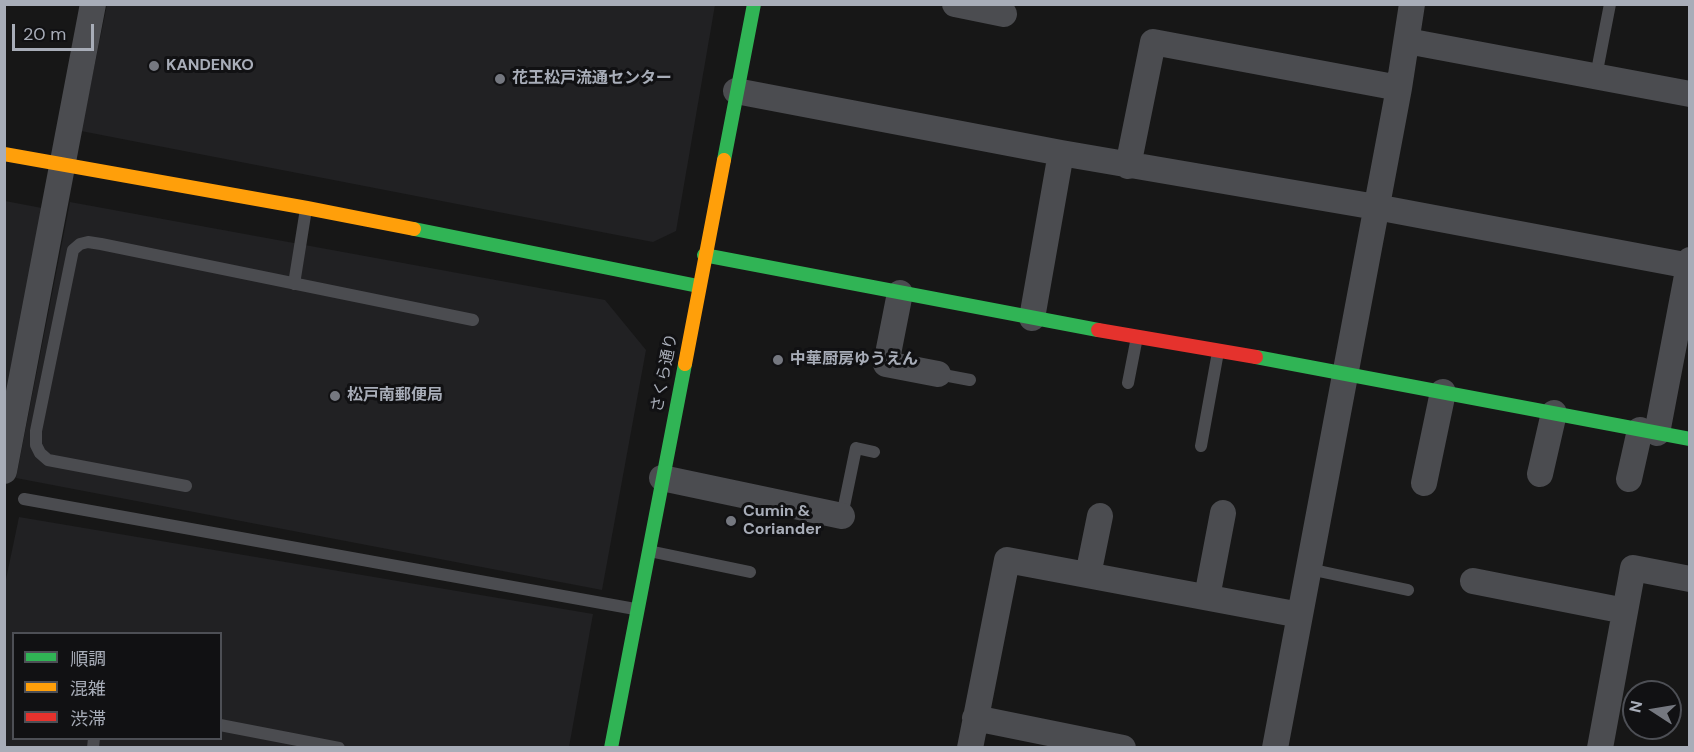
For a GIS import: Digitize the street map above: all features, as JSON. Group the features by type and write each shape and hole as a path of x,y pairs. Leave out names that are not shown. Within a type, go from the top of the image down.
{"street":[{"path":"4,471 93,4"},
{"name":"さくら通り","path":"611,747 754,4"},
{"path":"955,4 1004,14"},
{"path":"1275,747 1399,88 1412,4"},
{"path":"1407,41 1689,94"},
{"path":"1128,166 1153,42 1399,88"},
{"path":"736,91 1128,166 1376,207 1689,264 1649,431 1629,479"},
{"path":"1032,318 1061,153"},
{"path":"4,154 307,208 698,286"},
{"path":"704,255 1689,439"},
{"path":"900,293 886,364 938,374"},
{"path":"1424,483 1443,392"},
{"path":"1540,474 1554,413"},
{"path":"662,478 843,516"},
{"path":"1207,597 1224,513"},
{"path":"1088,575 1100,516"},
{"path":"970,747 1007,560 1300,615"},
{"path":"1600,747 1633,568 1689,579"},
{"path":"1473,581 1625,611"},
{"path":"975,718 1123,747"}],"lane":[{"path":"1596,76 1610,4"},
{"path":"294,284 307,208"},
{"path":"186,486 48,460 40,453 36,445 36,431 73,250 80,244 88,242 473,320"},
{"path":"1128,383 1137,336"},
{"path":"1201,446 1218,351"},
{"path":"938,374 970,380"},
{"path":"843,516 856,448 874,452"},
{"path":"24,499 636,610"},
{"path":"648,551 750,572"},
{"path":"1309,569 1408,590"},
{"path":"222,725 339,747"}],"shaded area":[{"path":"107,5 715,5 676,231 653,242 81,131"},
{"path":"5,201 42,208 5,407"},
{"path":"70,202 605,300 646,350 602,590 16,478"},
{"path":"19,517 593,614 569,747 5,748 5,584"}],"traffic: fast":[{"path":"724,160 754,4"},
{"path":"414,229 698,286"},
{"path":"704,255 1098,330"},
{"path":"1256,357 1690,439"},
{"path":"611,748 685,364"}],"traffic: slow":[{"path":"4,154 414,229"},
{"path":"685,364 724,160"}],"traffic: jam":[{"path":"1098,330 1256,357"}],"place":[{"name":"KANDENKO","path":"154,66"},
{"name":"花王松戸流通センター","path":"500,79"},
{"name":"中華厨房ゆうえん","path":"778,360"},
{"name":"松戸南郵便局","path":"335,396"},
{"name":"Cumin & Coriander","path":"731,521"}]}
